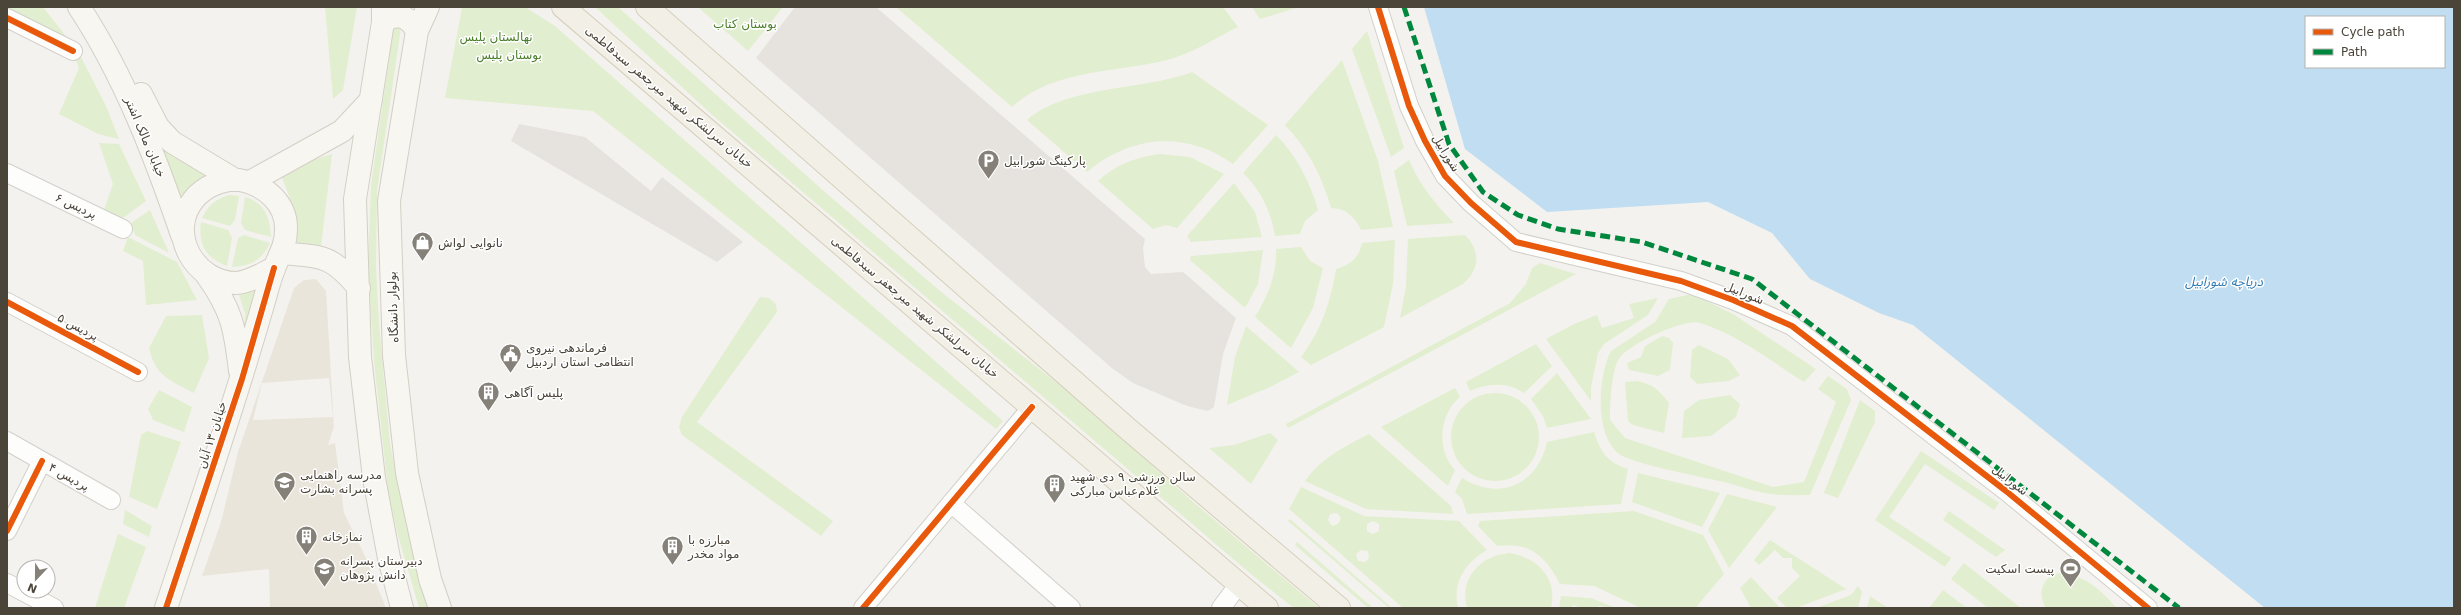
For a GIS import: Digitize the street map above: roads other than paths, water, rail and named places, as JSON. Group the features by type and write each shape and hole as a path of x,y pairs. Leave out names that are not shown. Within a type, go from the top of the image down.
{"main road":[{"name":"خیابان مالک اشتر","path":"79,7 96,34 126,91 162,177 185,245"},
{"name":"بولوار دانشگاه","path":"428,7 417,31 389,201 394,354 407,473 430,579 440,608"},
{"name":"خیابان سرلشکر شهید میرجعفر سیدفاطمی","path":"563,7 1267,608"},
{"path":"646,7 1116,419 1339,608"},
{"path":"402,608 389,558 374,478 360,357 360,288 355,199 383,15 392,17 402,16 411,22 417,31"},
{"name":"خیابان مالک اشتر","path":"96,34 119,51 158,127 172,142 242,181"},
{"path":"242,181 342,130 371,100"},
{"path":"278,260 286,229 283,214 276,200 264,189 242,181 219,182 205,189 194,200 185,222 185,245 197,266 206,274 221,281 237,283 253,279 278,260 321,257 332,261 342,268 360,288"},
{"name":"خیابان ۱۳ آبان","path":"166,608 242,379 278,260"},
{"name":"خیابان ۱۳ آبان","path":"206,274 223,298 235,330 242,379"}],"street":[{"name":"شورابیل","path":"1378,7 1409,106 1428,147 1445,176 1471,203 1516,242 1681,281 1733,300 1792,326 2006,490 2148,608"},
{"path":"7,18 73,51"},
{"name":"پردیس ۶","path":"7,173 123,229"},
{"name":"پردیس ۵","path":"7,302 138,372"},
{"path":"863,608 1032,407"},
{"name":"پردیس ۴","path":"7,441 111,500"},
{"path":"7,531 42,462"},
{"path":"951,503 1071,608"},
{"path":"7,583 54,608"},
{"path":"1221,608 1240,584"}],"water":[{"name":"دریاچه شورابیل","path":"1424,7 2454,7 2454,608 2265,608 1913,325 1879,313 1810,279 1772,233 1708,202 1547,212 1465,149"}],"place":[{"name":"پارکینگ شورابیل","path":"988,180"},
{"name":"نانوایی لواش","path":"423,262"},
{"name":"فرماندهی نیروی انتظامی استان اردبیل","path":"510,374"},
{"name":"پلیس آگاهی","path":"489,412"},
{"name":"مدرسه راهنمایی پسرانه بشارت","path":"284,502"},
{"name":"سالن ورزشی ۹ دی شهید غلام‌عباس مبارکی","path":"1054,504"},
{"name":"نمازخانه","path":"307,556"},
{"name":"مبارزه با مواد مخدر","path":"672,566"},
{"name":"دبیرستان پسرانه دانش پژوهان","path":"324,588"},
{"name":"پیست اسکیت","path":"2070,588"}],"park label":[{"name":"بوستان کتاب","path":"745,24"},
{"name":"نهالستان پلیس","path":"496,37"},
{"name":"بوستان پلیس","path":"509,55"}]}
